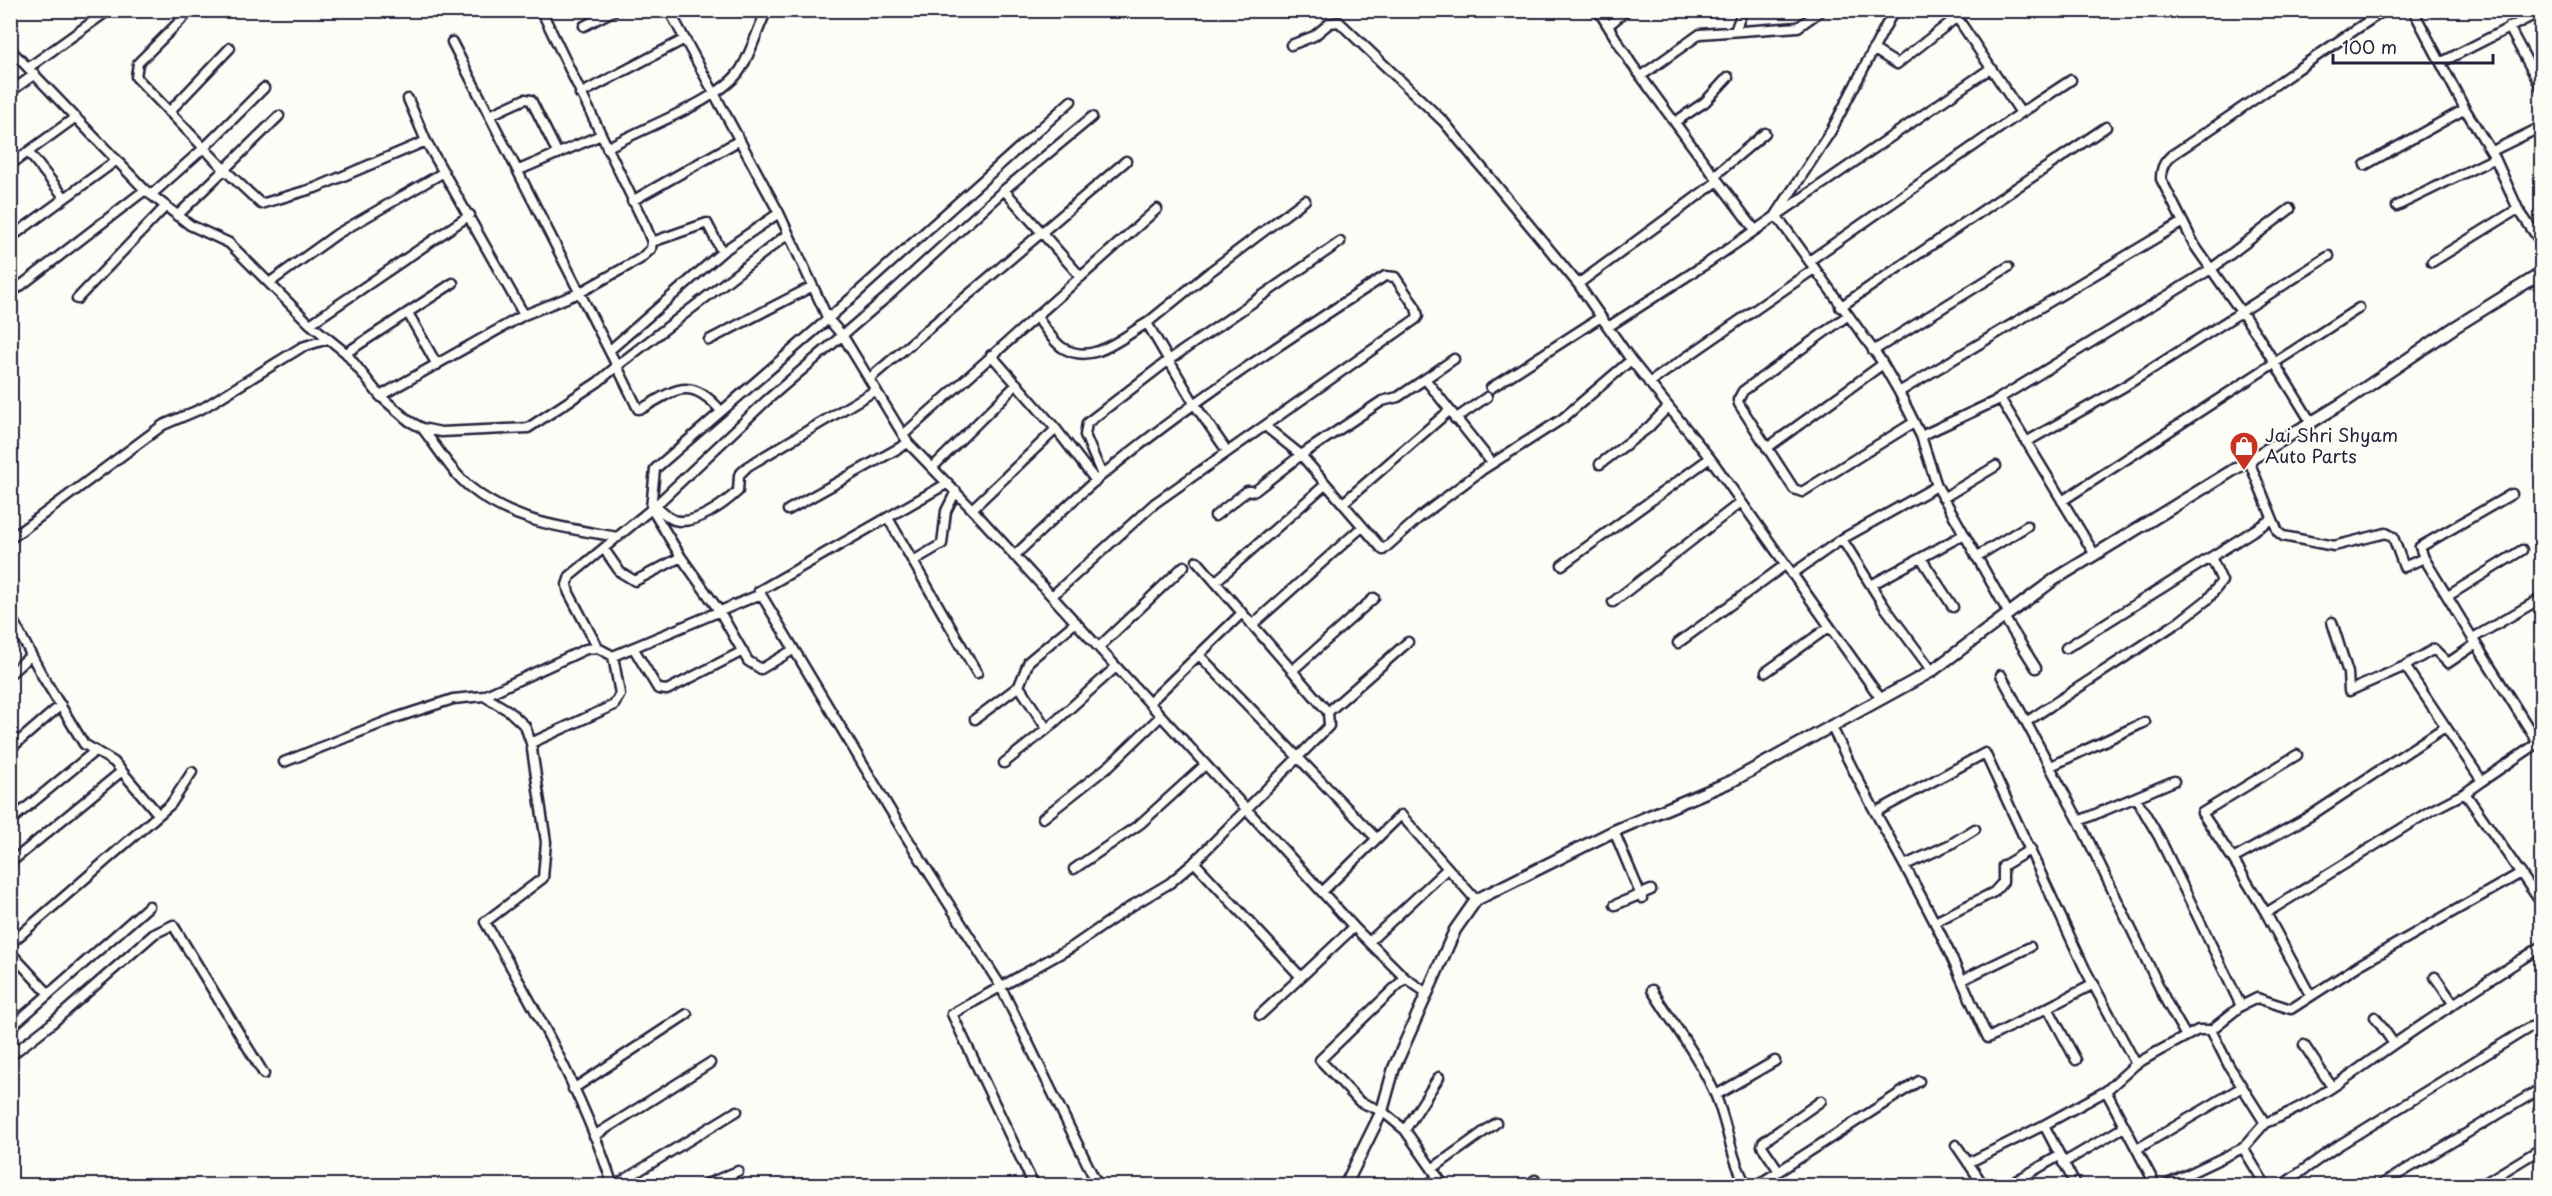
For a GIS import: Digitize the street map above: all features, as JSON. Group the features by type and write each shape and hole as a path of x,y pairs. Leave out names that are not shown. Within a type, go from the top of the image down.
{"street":[{"path":"28,68 109,10"},
{"path":"191,10 138,63 135,71 140,83 257,201 266,204 315,188 426,141"},
{"path":"380,396 524,315 579,293 640,259 651,249 652,242 541,10"},
{"path":"584,26 615,10"},
{"path":"669,10 779,213 828,319 843,336 906,439 972,508 1354,927 1405,978 1427,993"},
{"path":"607,148 714,93 732,81 741,69 767,10"},
{"path":"1526,10 1534,10"},
{"path":"1598,10 1641,76 1755,230"},
{"path":"1609,25 1627,10"},
{"path":"1641,76 1700,34 1798,27 1822,10"},
{"path":"1776,215 1831,130 1894,10"},
{"path":"1873,49 1897,64 1954,14 1966,10"},
{"path":"2311,422 2181,223 2161,179 2164,162 2385,10"},
{"path":"2413,10 2465,109 2493,154 2518,209 2541,244"},
{"path":"1735,31 1742,11"},
{"path":"2442,62 2541,11"},
{"path":"1954,14 2021,113"},
{"path":"1291,45 1314,36 1335,21 1444,122 1578,284 1631,360 1710,458 1881,699"},
{"path":"2510,27 2538,74 2541,89"},
{"path":"580,94 685,39"},
{"path":"452,42 519,170 638,409 644,408 677,388 684,388 712,400 721,411"},
{"path":"169,112 230,48"},
{"path":"10,49 148,193 190,225 229,243 310,324 346,353 380,396 409,421 422,428 441,432 528,429 598,382 788,234"},
{"path":"1608,327 1755,230 1991,68"},
{"path":"10,92 35,74"},
{"path":"1675,122 1705,102 1728,77"},
{"path":"1649,383 2021,113 2071,80"},
{"path":"10,294 148,193 205,147 264,88"},
{"path":"408,99 426,141 470,215 524,315"},
{"path":"490,116 525,99 531,100 558,154"},
{"path":"794,650 761,669 748,661 720,612 681,557 653,507 655,469 828,319 1071,101"},
{"path":"2365,165 2465,109"},
{"path":"177,216 226,171 279,116"},
{"path":"10,165 76,117"},
{"path":"598,648 567,585 570,576 653,507 767,400 843,336 1004,190 1092,117"},
{"path":"1840,307 2106,127"},
{"path":"2397,206 2539,128 2541,133"},
{"path":"1578,284 1716,178 1765,133"},
{"path":"519,170 601,135"},
{"path":"632,201 740,140"},
{"path":"29,153 64,198"},
{"path":"10,238 117,160"},
{"path":"869,379 1126,161"},
{"path":"268,283 337,234 444,172"},
{"path":"1004,190 1081,277"},
{"path":"1036,316 1062,348 1083,355 1098,352 1147,323 1305,200"},
{"path":"77,299 165,207"},
{"path":"1921,436 2000,399 2211,269 2290,209"},
{"path":"2432,262 2518,209"},
{"path":"788,510 906,439 991,355 1157,210"},
{"path":"610,350 722,252 779,213"},
{"path":"310,324 470,215"},
{"path":"1776,215 1883,364 1921,436 1943,498 2036,668"},
{"path":"1899,392 2181,223"},
{"path":"652,242 707,224 722,252"},
{"path":"1099,478 1085,435 1087,423 1169,360 1340,242"},
{"path":"2026,442 2116,392 2329,256"},
{"path":"1873,351 2008,267"},
{"path":"1345,1185 1382,1111 1394,1068 1455,930 1476,900 1614,831 1732,781 1932,670 2055,579 2311,422 2541,273"},
{"path":"1014,556 1099,478 1195,405 1277,346 1385,276 1395,277 1416,308 1416,319 1155,503 1052,596"},
{"path":"346,353 453,283"},
{"path":"709,340 813,286"},
{"path":"2062,501 2359,308"},
{"path":"408,313 437,365"},
{"path":"1847,316 1739,396 1739,404 1794,489 1802,492 1913,423"},
{"path":"1491,388 1601,317"},
{"path":"1147,323 1195,405 1227,451"},
{"path":"10,538 163,425 203,408 302,347 328,339"},
{"path":"991,355 1099,478"},
{"path":"1215,516 1247,492 1255,491 1301,455 1382,401 1398,397 1454,359"},
{"path":"1265,426 1301,455 1383,550 1420,517 1492,463 1562,419 1631,360"},
{"path":"1767,448 1883,364"},
{"path":"1425,379 1492,463"},
{"path":"933,467 1017,384"},
{"path":"653,507 674,520 691,520 738,491 739,475 748,466 876,390"},
{"path":"1455,419 1486,397"},
{"path":"2000,399 2095,555"},
{"path":"1600,464 1648,428 1668,407"},
{"path":"1343,504 1449,411"},
{"path":"422,428 470,488 506,510 536,523 618,537"},
{"path":"972,508 1056,429"},
{"path":"1562,565 1710,458"},
{"path":"2249,461 2272,519 2283,536 2334,546 2391,533 2402,565 2406,567 2424,558"},
{"path":"1943,498 1996,466"},
{"path":"948,483 759,591 1000,985 1098,1185"},
{"path":"1215,582 1326,484"},
{"path":"1792,574 1842,539 1937,486"},
{"path":"913,561 942,544 946,511 956,491"},
{"path":"2266,913 2430,811 2465,794 2538,743 2424,558 2420,547 2512,494"},
{"path":"1613,602 1741,502"},
{"path":"888,518 977,673"},
{"path":"2066,648 2272,519"},
{"path":"1976,556 2027,526"},
{"path":"1252,625 1362,527"},
{"path":"1871,585 1963,535"},
{"path":"1842,539 1871,585 1932,670"},
{"path":"604,549 620,572 635,581 681,557"},
{"path":"2448,596 2522,550"},
{"path":"2026,722 2107,670 2208,598 2222,581 2211,557"},
{"path":"1921,558 1953,607"},
{"path":"1197,561 1328,712 1329,726 1194,862 1301,977"},
{"path":"1678,643 1785,565"},
{"path":"1099,647 1184,566"},
{"path":"284,762 395,718 453,699 484,696 586,649 598,648 613,656 634,649 761,594"},
{"path":"1293,670 1374,598"},
{"path":"2332,622 2348,674 2349,691 2434,650 2448,663 2474,641 2541,598"},
{"path":"1149,703 1242,613"},
{"path":"10,615 84,744 122,771 158,814"},
{"path":"975,719 1019,686 1029,661 1076,622"},
{"path":"1766,672 1829,627"},
{"path":"1328,712 1408,642"},
{"path":"634,649 652,682 658,689 667,690 742,651"},
{"path":"10,674 31,655"},
{"path":"1199,655 1377,838"},
{"path":"531,743 614,705 620,694 613,656"},
{"path":"2404,666 2482,781"},
{"path":"1004,764 1116,667"},
{"path":"2001,675 2051,766 2167,1003 2186,1036"},
{"path":"1019,686 1047,729"},
{"path":"484,696 509,711 525,726 531,743 546,842 543,878 485,922 542,1025 573,1089 614,1185 737,1111"},
{"path":"10,749 61,705"},
{"path":"1043,818 1110,765 1161,716"},
{"path":"2051,766 2145,722"},
{"path":"1832,725 1854,774 1935,922 1988,1038 2094,984"},
{"path":"2233,859 2310,816 2445,727"},
{"path":"10,821 95,751"},
{"path":"1875,812 1986,753 2094,984 2136,1064"},
{"path":"2297,755 2202,813 2266,913 2310,995"},
{"path":"1074,869 1140,824 1204,765"},
{"path":"10,863 122,771"},
{"path":"10,944 171,804 192,772"},
{"path":"2079,821 2174,781"},
{"path":"2465,794 2541,904"},
{"path":"2136,798 2159,837 2241,1006"},
{"path":"1322,892 1401,815 1476,900"},
{"path":"1905,865 1951,844 1975,829"},
{"path":"1614,831 1642,896"},
{"path":"1935,922 1994,892 2003,882 2003,866 2031,849"},
{"path":"1034,1185 952,1014 1000,985 1072,947 1132,905 1170,883 1198,859"},
{"path":"1369,942 1448,868"},
{"path":"1968,1163 2106,1091 2136,1064 2198,1030 2211,1030 2241,1006 2257,998 2291,1009 2310,995 2521,873"},
{"path":"1615,905 1642,896 1651,890"},
{"path":"10,1028 149,906"},
{"path":"10,1056 51,1024 154,934 173,925 264,1074"},
{"path":"1260,1015 1354,927"},
{"path":"1962,980 2030,946"},
{"path":"2163,1185 2243,1148 2265,1123 2285,1116 2332,1087 2453,1003 2541,946"},
{"path":"10,952 48,993"},
{"path":"2435,977 2453,1003"},
{"path":"1405,978 1320,1060 1360,1102 1382,1111 1405,1130 1444,1185"},
{"path":"1652,990 1716,1095 1738,1171 1747,1185"},
{"path":"2048,1008 2076,1060"},
{"path":"573,1089 687,1014"},
{"path":"2375,1017 2394,1044"},
{"path":"2281,1185 2336,1147 2530,1027 2541,1029"},
{"path":"2211,1030 2242,1087 2265,1123"},
{"path":"2304,1045 2332,1087"},
{"path":"1716,1095 1775,1061"},
{"path":"594,1136 710,1064"},
{"path":"1405,1130 1439,1077"},
{"path":"1756,1185 1919,1081"},
{"path":"2137,1149 2242,1087"},
{"path":"2379,1185 2541,1088"},
{"path":"2106,1091 2156,1185"},
{"path":"1779,1171 1762,1146 1763,1142 1821,1101"},
{"path":"1432,1169 1496,1123"},
{"path":"2044,1125 2076,1185"},
{"path":"2007,1185 2124,1127"},
{"path":"1956,1145 1984,1185"},
{"path":"2243,1148 2266,1185"},
{"path":"2480,1185 2541,1148"},
{"path":"702,1185 738,1171"},
{"path":"1426,1185 1438,1177"}],"place":[{"name":"Jai Shri Shyam Auto Parts","path":"2244,472"}]}
